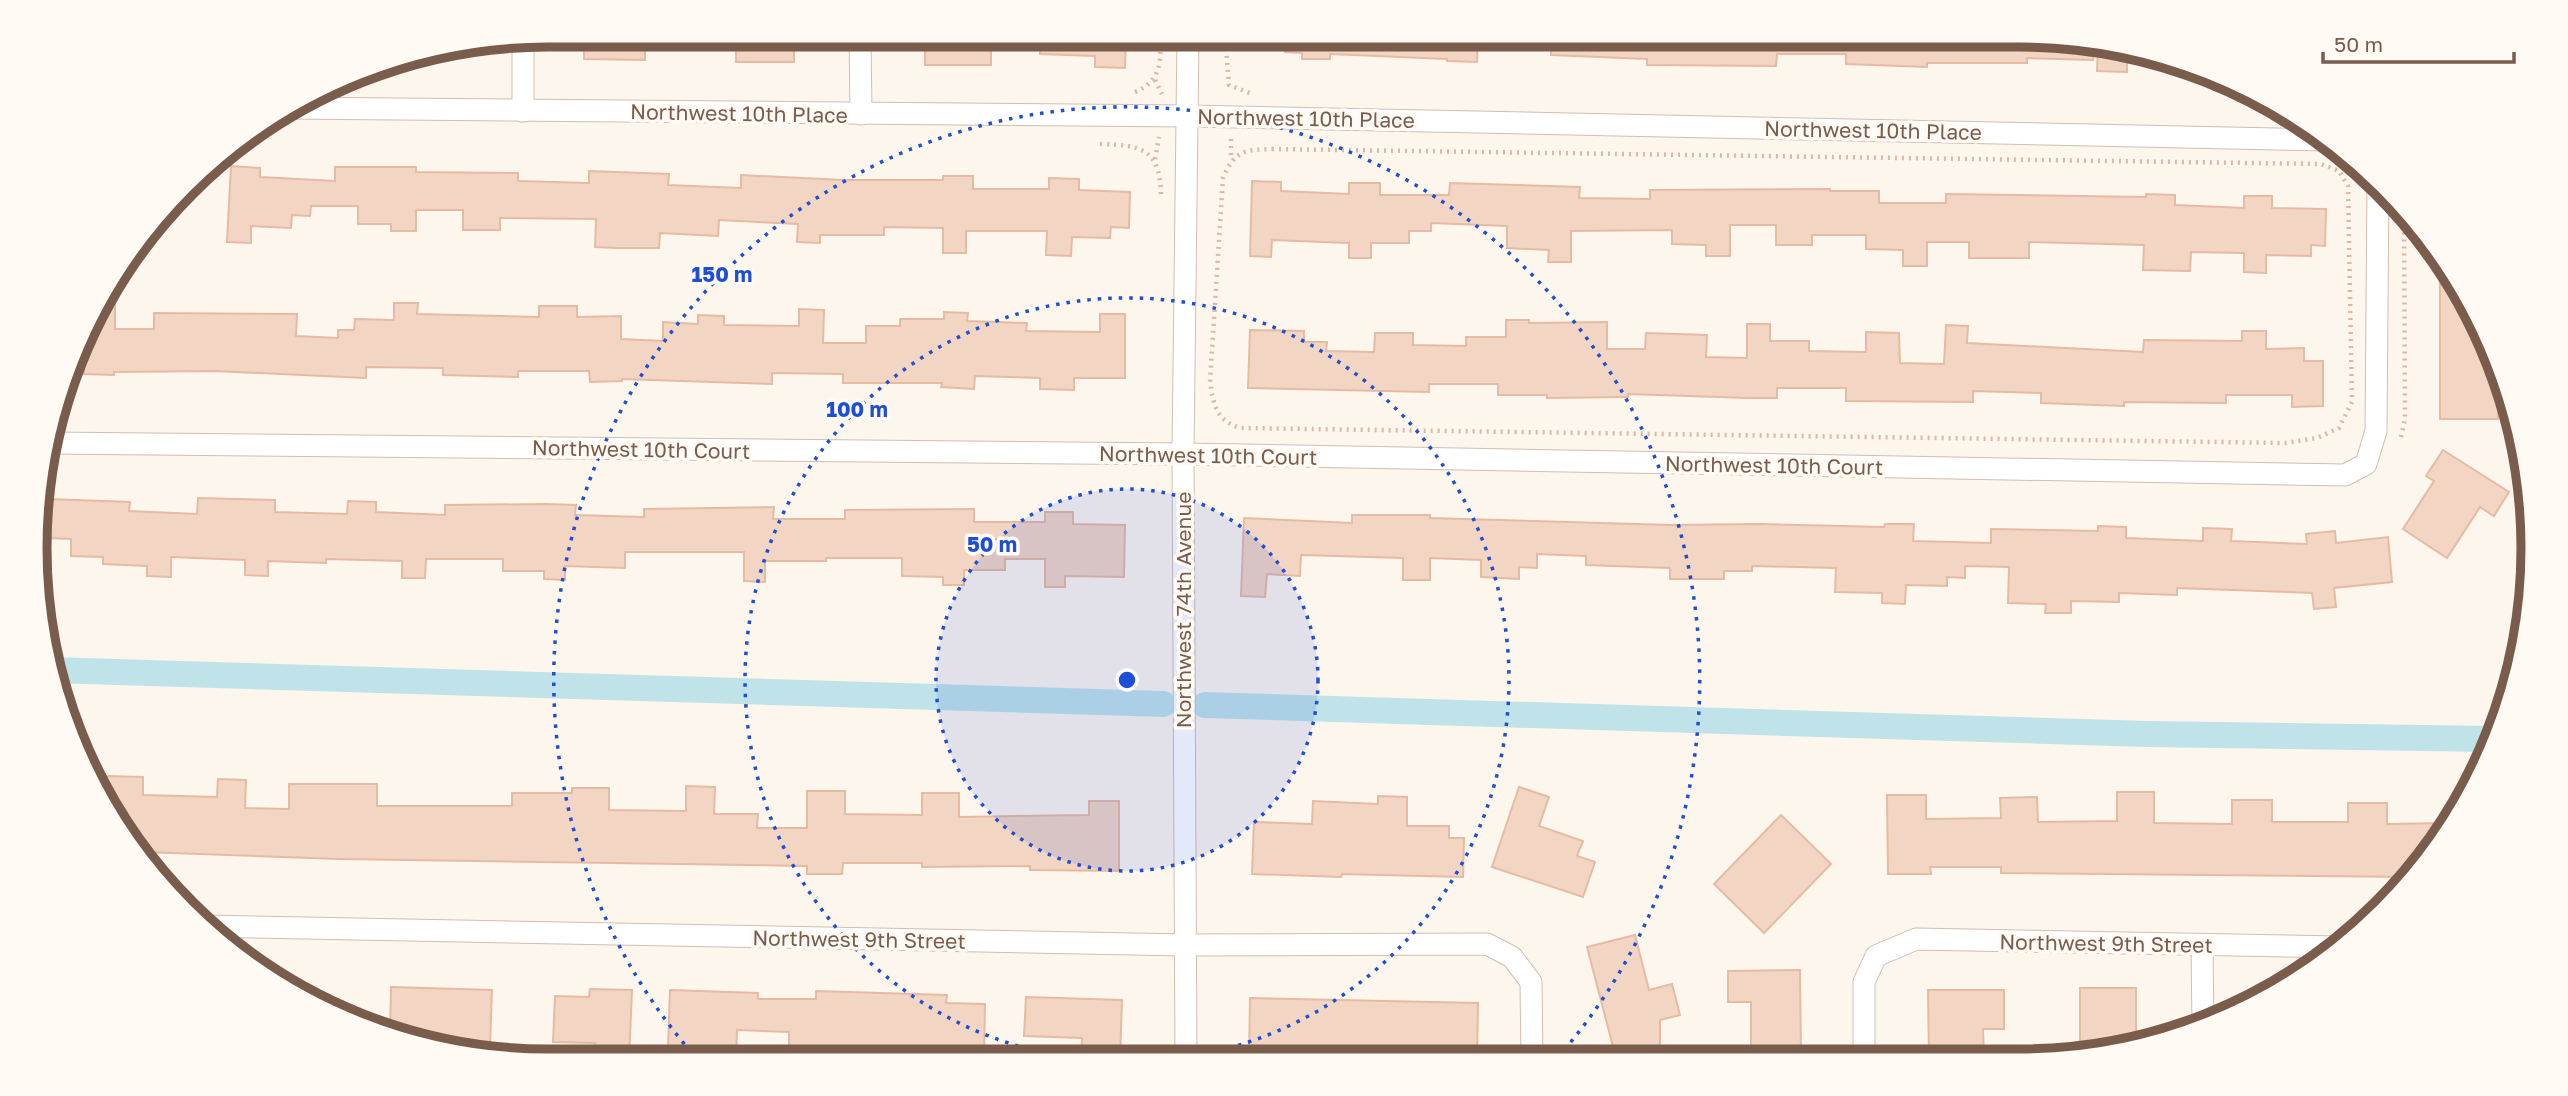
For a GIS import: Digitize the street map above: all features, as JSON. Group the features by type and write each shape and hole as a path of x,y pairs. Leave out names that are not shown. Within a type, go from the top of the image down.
{"street":[{"path":"860,47 861,114"},
{"name":"Northwest 74th Avenue","path":"1186,1049 1183,454 1188,47"},
{"path":"523,48 523,111"},
{"name":"Northwest 10th Place","path":"309,108 1189,116 2309,140"},
{"name":"Northwest 10th Court","path":"59,443 1183,454 2345,475 2365,464 2376,431 2378,198"},
{"name":"Northwest 9th Street","path":"221,926 1185,945 1487,944 1511,957 1531,982 1532,1049"},
{"name":"Northwest 9th Street","path":"1864,1049 1864,982 1876,956 1916,939 2322,947"},
{"path":"2202,946 2203,1014"}],"path":[{"path":"1125,92 1145,88 1154,80 1160,69 1160,47"},
{"path":"1226,47 1229,85 1252,94"},
{"path":"1100,144 1143,149 1155,160 1160,177 1161,196"},
{"path":"1247,150 2321,164 2339,172 2348,186 2352,402 2339,428 2317,438 2285,443 1257,428 1240,428 1225,423 1213,404 1210,382 1223,178 1231,159 1247,150"}],"building":[{"path":"584,47 645,47 645,60 584,59"},
{"path":"736,47 794,47 794,62 736,62"},
{"path":"925,47 991,47 991,65 925,65"},
{"path":"1040,47 1126,47 1125,68 1095,67 1095,56 1040,54"},
{"path":"1285,47 1478,47 1477,62 1330,54 1330,59 1302,59 1302,53 1285,52"},
{"path":"1551,47 2020,47 2094,53 2093,60 2027,58 2027,63 1927,63 1927,67 1846,64 1846,54 1777,54 1776,66 1647,65 1647,59 1551,55"},
{"path":"2098,54 2127,59 2127,72 2097,71"},
{"path":"231,166 260,168 260,177 335,181 335,167 416,167 416,172 518,173 518,181 589,183 589,171 669,174 668,185 741,188 741,175 843,180 943,180 943,176 973,176 973,189 1049,189 1049,178 1079,179 1079,190 1130,192 1129,228 1111,227 1110,238 1072,237 1071,256 1046,255 1047,231 966,231 966,253 943,253 943,228 884,227 884,235 820,235 820,243 797,242 798,224 719,220 718,236 660,233 659,248 617,248 595,247 596,219 500,218 500,230 463,230 463,210 416,210 416,231 391,231 391,224 358,224 358,206 311,206 310,216 292,215 291,228 251,226 251,243 227,242"},
{"path":"1252,181 1281,182 1281,191 1349,194 1349,183 1380,183 1380,195 1449,195 1450,183 1580,187 1579,198 1650,199 1650,190 1830,189 1879,191 1879,203 1946,203 1946,194 2146,197 2146,194 2175,195 2175,205 2244,208 2244,196 2272,196 2272,208 2326,209 2325,246 2311,245 2311,256 2266,255 2266,273 2244,272 2244,253 2191,252 2190,271 2143,270 2144,245 2029,242 2029,258 1969,258 1969,242 1927,242 1927,266 1903,266 1903,250 1866,249 1866,235 1812,235 1812,245 1776,245 1776,225 1730,225 1730,256 1706,256 1706,245 1672,244 1672,230 1571,231 1571,262 1548,262 1549,250 1507,248 1507,226 1431,223 1431,231 1409,231 1409,243 1371,243 1371,258 1349,258 1349,243 1272,240 1271,257 1250,256"},
{"path":"2440,276 2483,356 2498,399 2498,419 2440,419"},
{"path":"115,296 115,329 154,329 154,313 297,314 296,336 338,338 338,330 354,330 355,319 394,320 394,303 418,303 417,314 539,317 539,306 577,306 577,317 621,316 621,339 663,341 663,322 698,324 698,315 724,316 724,325 799,326 799,309 824,310 823,343 866,343 866,326 900,326 900,319 944,319 944,312 968,313 967,321 1027,323 1026,331 1100,332 1100,314 1125,314 1125,378 1074,378 1074,390 1040,389 1040,378 975,376 974,389 941,387 942,383 843,383 843,374 772,373 772,384 622,379 590,382 589,371 518,371 518,377 443,375 443,368 366,367 366,378 215,371 84,374 84,363"},
{"path":"1506,320 1529,320 1529,323 1607,322 1607,349 1645,349 1646,333 1707,335 1706,357 1747,358 1747,324 1770,324 1770,341 1809,341 1809,351 1866,352 1866,332 1899,333 1900,363 1944,364 1946,325 1968,326 1967,343 2143,352 2144,340 2242,341 2242,331 2266,331 2266,349 2304,348 2304,361 2323,361 2323,406 2292,407 2292,395 2226,395 2226,403 2124,402 2124,406 2041,403 2041,393 1973,391 1973,402 1846,401 1846,388 1777,388 1777,398 1628,394 1628,397 1547,398 1547,395 1498,395 1498,384 1429,384 1429,392 1248,388 1250,330 1304,331 1304,342 1327,342 1326,351 1374,352 1375,333 1413,333 1413,345 1466,346 1466,337 1506,337"},
{"path":"2443,450 2509,492 2494,516 2480,507 2447,558 2403,529 2434,481 2426,476"},
{"path":"198,498 275,500 275,512 347,514 348,501 376,502 376,512 445,515 445,505 546,504 576,505 575,515 644,517 644,509 774,507 773,519 845,519 845,510 974,509 974,522 1045,522 1045,512 1073,512 1073,524 1125,525 1124,577 1065,576 1065,587 1045,587 1045,559 1005,559 1005,570 964,570 964,585 943,585 943,577 902,576 902,558 826,558 826,561 765,561 765,582 744,581 744,552 625,552 625,568 565,566 565,580 544,579 544,571 503,571 503,559 426,559 425,578 402,578 402,561 268,561 268,576 245,575 245,560 171,557 171,577 147,576 147,566 103,564 103,557 71,556 71,539 47,538 50,499 130,502 129,511 197,514"},
{"path":"1352,515 1430,515 1430,518 1670,525 1884,527 1885,524 1914,524 1913,541 1991,543 1991,529 2098,531 2098,526 2126,527 2126,538 2203,541 2203,528 2232,529 2231,541 2307,544 2306,534 2335,531 2336,543 2388,537 2392,582 2334,588 2336,607 2314,609 2312,593 2177,588 2177,595 2119,593 2119,602 2071,601 2071,613 2045,613 2046,604 2008,603 2009,567 1965,566 1965,578 1947,577 1947,586 1906,585 1905,604 1882,603 1882,593 1835,592 1836,568 1752,566 1752,571 1724,571 1724,579 1670,579 1670,568 1586,565 1586,556 1537,554 1537,568 1519,567 1519,579 1481,577 1481,560 1430,558 1430,580 1403,580 1403,558 1301,555 1300,576 1267,574 1265,597 1241,596 1244,518 1352,523"},
{"path":"106,776 143,777 143,795 217,797 218,779 246,780 245,808 289,809 289,784 377,784 377,806 512,806 512,793 572,793 572,788 609,788 609,810 686,811 686,786 715,787 714,814 758,814 757,828 807,828 807,791 845,791 845,814 922,815 922,793 959,793 959,817 1089,815 1089,801 1119,801 1119,871 1030,870 1030,866 922,867 922,863 843,863 842,874 807,874 807,866 339,859 150,852 106,783"},
{"path":"1519,787 1549,797 1539,826 1583,841 1577,856 1595,862 1583,897 1492,867"},
{"path":"2117,792 2154,792 2154,823 2232,824 2232,800 2272,800 2272,822 2348,822 2348,803 2387,803 2387,824 2438,823 2397,877 2001,873 2001,867 1930,867 1931,874 1888,874 1887,795 1926,795 1926,819 2001,818 2000,798 2037,797 2038,822 2117,821"},
{"path":"1378,796 1407,797 1407,826 1449,826 1449,838 1464,838 1463,877 1252,874 1254,822 1312,824 1313,801 1378,804"},
{"path":"1781,815 1831,864 1764,933 1714,884"},
{"path":"1635,935 1649,990 1672,984 1680,1015 1660,1020 1660,1049 1614,1049 1587,947"},
{"path":"1800,970 1801,1049 1751,1049 1751,1002 1728,1002 1728,971"},
{"path":"391,987 492,990 490,1044 450,1039 390,1023"},
{"path":"2080,988 2136,988 2136,1035 2080,1045"},
{"path":"590,989 632,990 630,1049 595,1049 595,1043 553,1042 555,996 589,997"},
{"path":"670,990 758,993 758,999 816,999 816,991 947,995 946,1003 985,1004 984,1049 789,1049 789,1032 737,1030 736,1049 668,1048"},
{"path":"1928,990 2004,990 2004,1029 1983,1029 1984,1049 1929,1049"},
{"path":"1026,997 1122,1000 1120,1049 1081,1049 1082,1038 1024,1036"},
{"path":"1250,998 1478,1003 1477,1049 1249,1049"}],"waterway":[{"path":"62,670 1163,704"},
{"path":"1205,705 2147,734 2483,739"}]}
